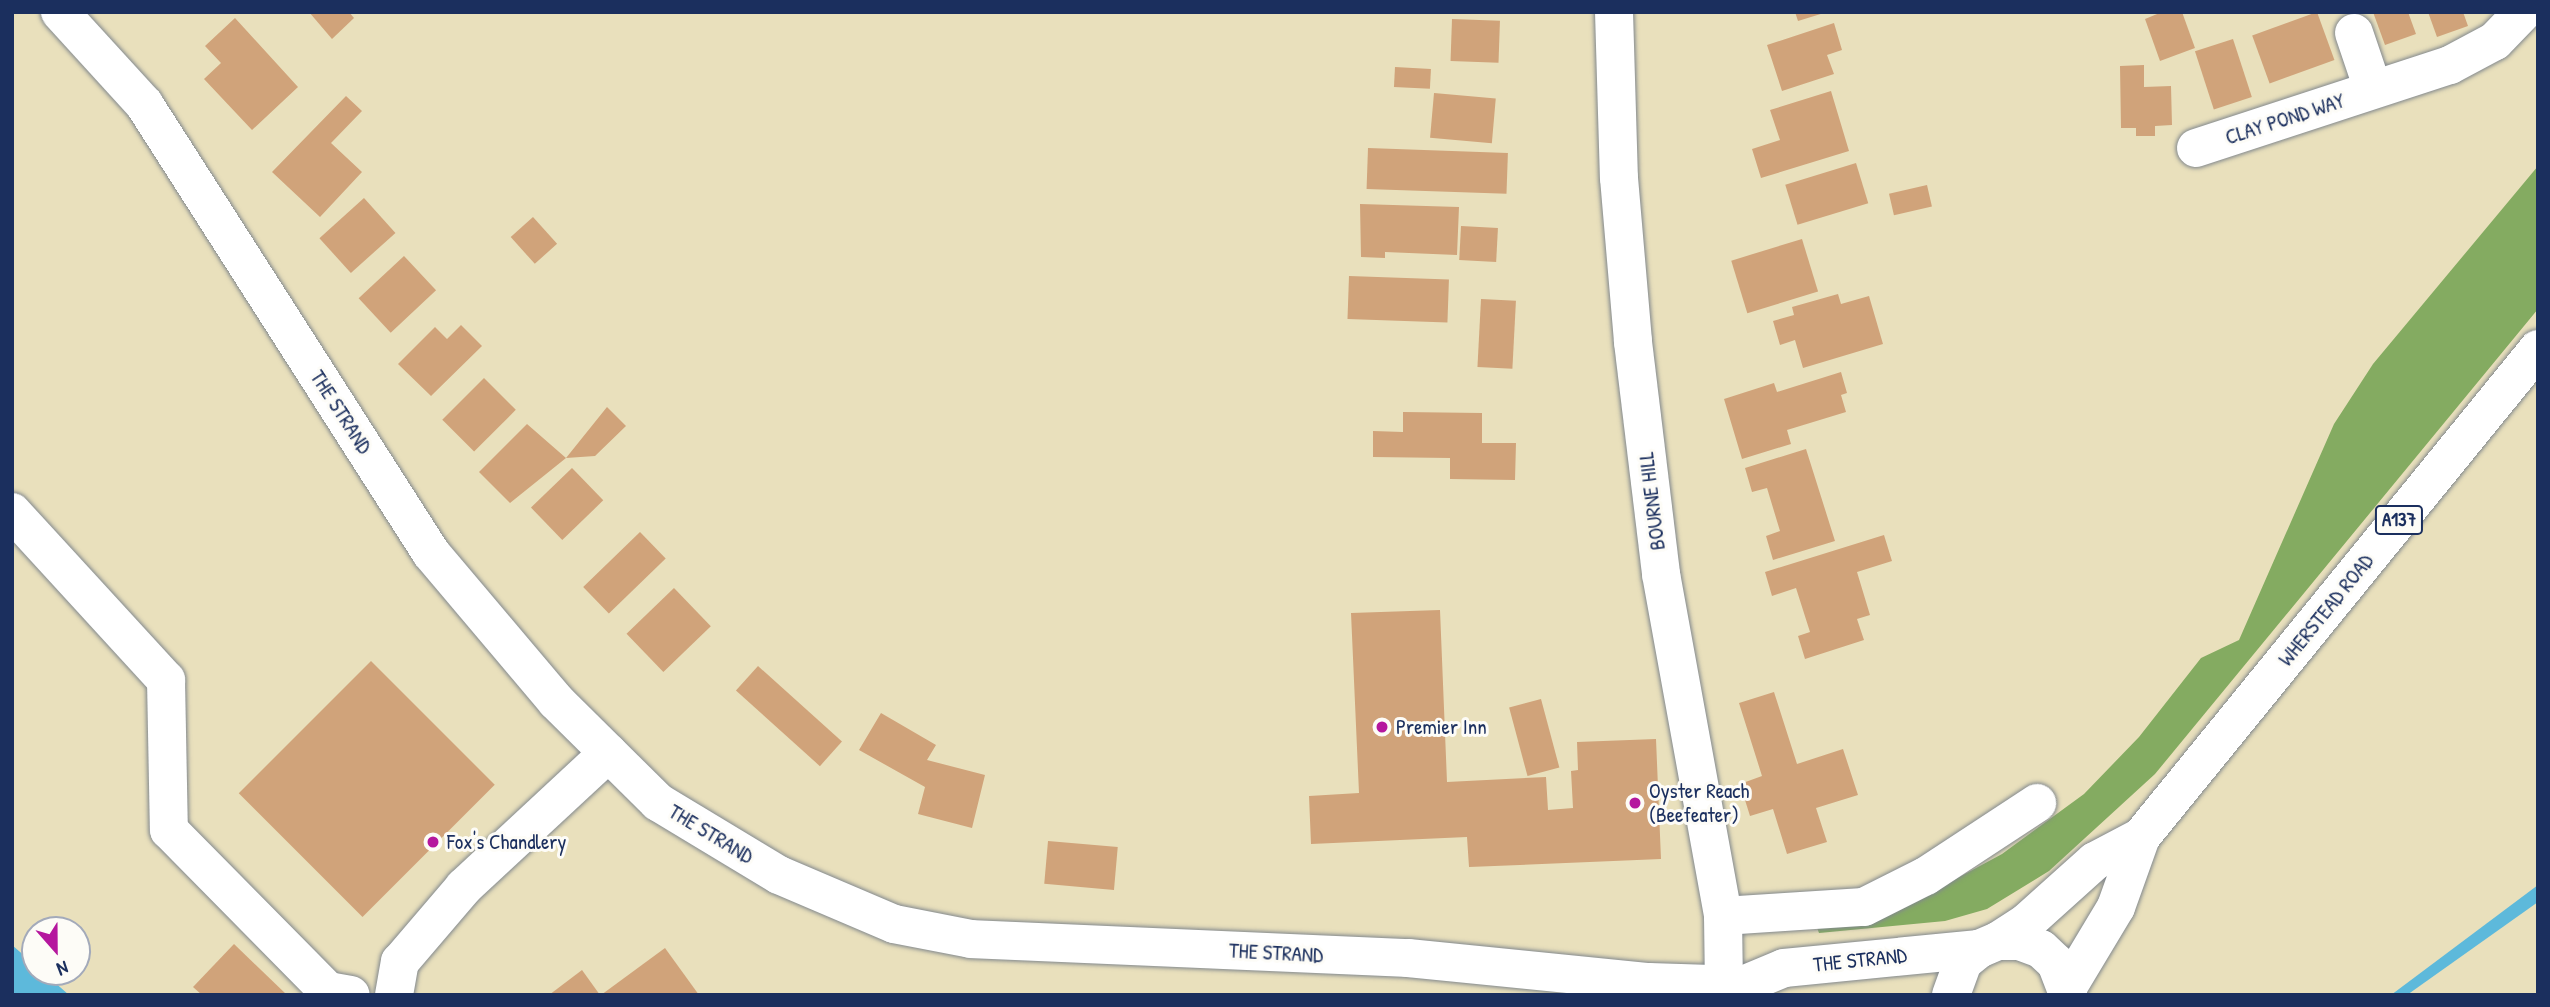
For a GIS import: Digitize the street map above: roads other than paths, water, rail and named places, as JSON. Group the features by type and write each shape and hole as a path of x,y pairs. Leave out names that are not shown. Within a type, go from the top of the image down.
{"main road":[{"name":"THE STRAND","path":"60,12 144,104 431,553 556,702 658,802 779,875 894,924 971,939 1408,958 1545,983 1743,988 1784,968 1988,945"},
{"name":"BOURNE HILL","path":"1614,12 1619,178 1635,356 1661,574 1723,916 1743,988"},
{"name":"CLAY POND WAY","path":"2196,148 2472,53 2495,41 2523,12"},
{"name":"CLAY POND WAY","path":"2354,33 2373,89"},
{"name":"WHERSTEAD ROAD","path":"2141,837 2538,349"},
{"path":"12,512 166,680 169,830 328,991 351,995"},
{"path":"394,995 401,962 464,887 608,753"},
{"path":"1723,916 1864,907 1926,876 2037,803"},
{"name":"A137","path":"1951,995 1963,962 2027,922 2095,861 2141,837"},
{"name":"A137","path":"2068,991 2116,907 2141,837"},
{"name":"A137","path":"1988,945 2019,941 2041,949 2056,963 2068,991"}],"water":[{"path":"2538,885 2538,902 2407,995 2391,995"},
{"path":"12,945 21,953 21,986 59,986 69,995 12,995"}],"place":[{"name":"Premier Inn","path":"1382,727"},
{"name":"Oyster Reach (Beefeater)","path":"1635,803"},
{"name":"Fox's Chandlery","path":"433,842"}]}
